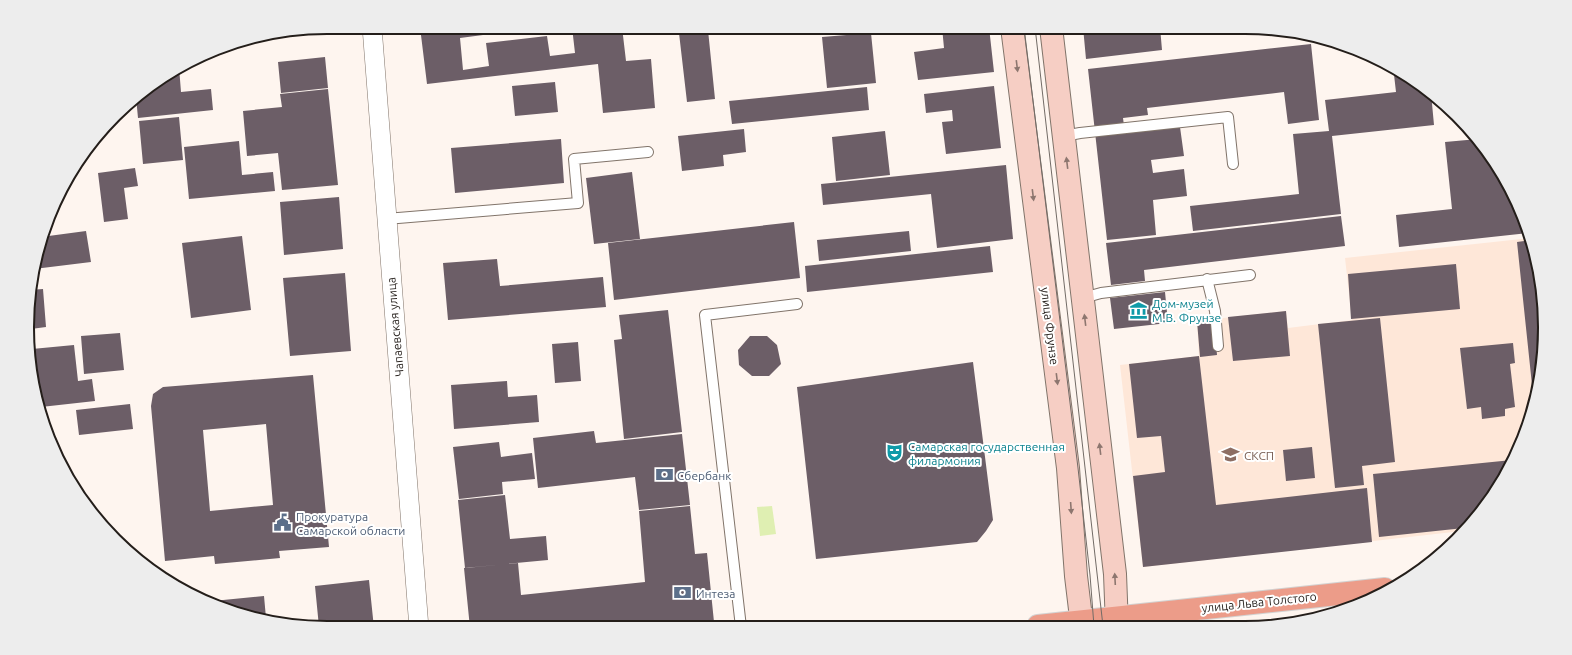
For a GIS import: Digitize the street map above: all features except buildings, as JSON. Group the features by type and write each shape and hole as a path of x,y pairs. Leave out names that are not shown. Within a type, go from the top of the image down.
{"main road":[{"name":"улица Фрунзе","path":"1013,34 1068,468 1076,576 1082,621"},
{"path":"1052,34 1115,574 1117,621"},
{"name":"улица Льва Толстого","path":"1125,621 1376,590"}],"street":[{"name":"Чапаевская улица","path":"373,34 418,621"}],"lane":[{"path":"1064,136 1228,117 1233,164"},
{"path":"386,220 578,203 574,159 648,152"},
{"path":"1083,298 1101,293 1250,275"},
{"path":"1206,280 1215,311 1218,346"},
{"path":"740,621 705,315 797,304"}],"shaded area":[{"path":"1524,239 1532,270 1537,308 1538,328 1535,366 1528,403 1516,440 1489,491 1455,532 1143,567 1120,365 1199,356 1197,321 1286,311 1288,328 1352,320 1345,258"}],"green space":[{"path":"772,506 776,534 760,536 757,507"}],"tram line":[{"path":"1025,34 1078,468 1094,621"},
{"path":"1036,34 1102,621"}],"place":[{"name":"Дом-музей М.В. Фрунзе","path":"1139,310"},
{"name":"Самарская государственная филармония","path":"895,453"},
{"name":"СКСП","path":"1231,455"},
{"name":"Сбербанк","path":"664,475"},
{"name":"Прокуратура Самарской области","path":"283,523"},
{"name":"Интеза","path":"683,593"}]}
